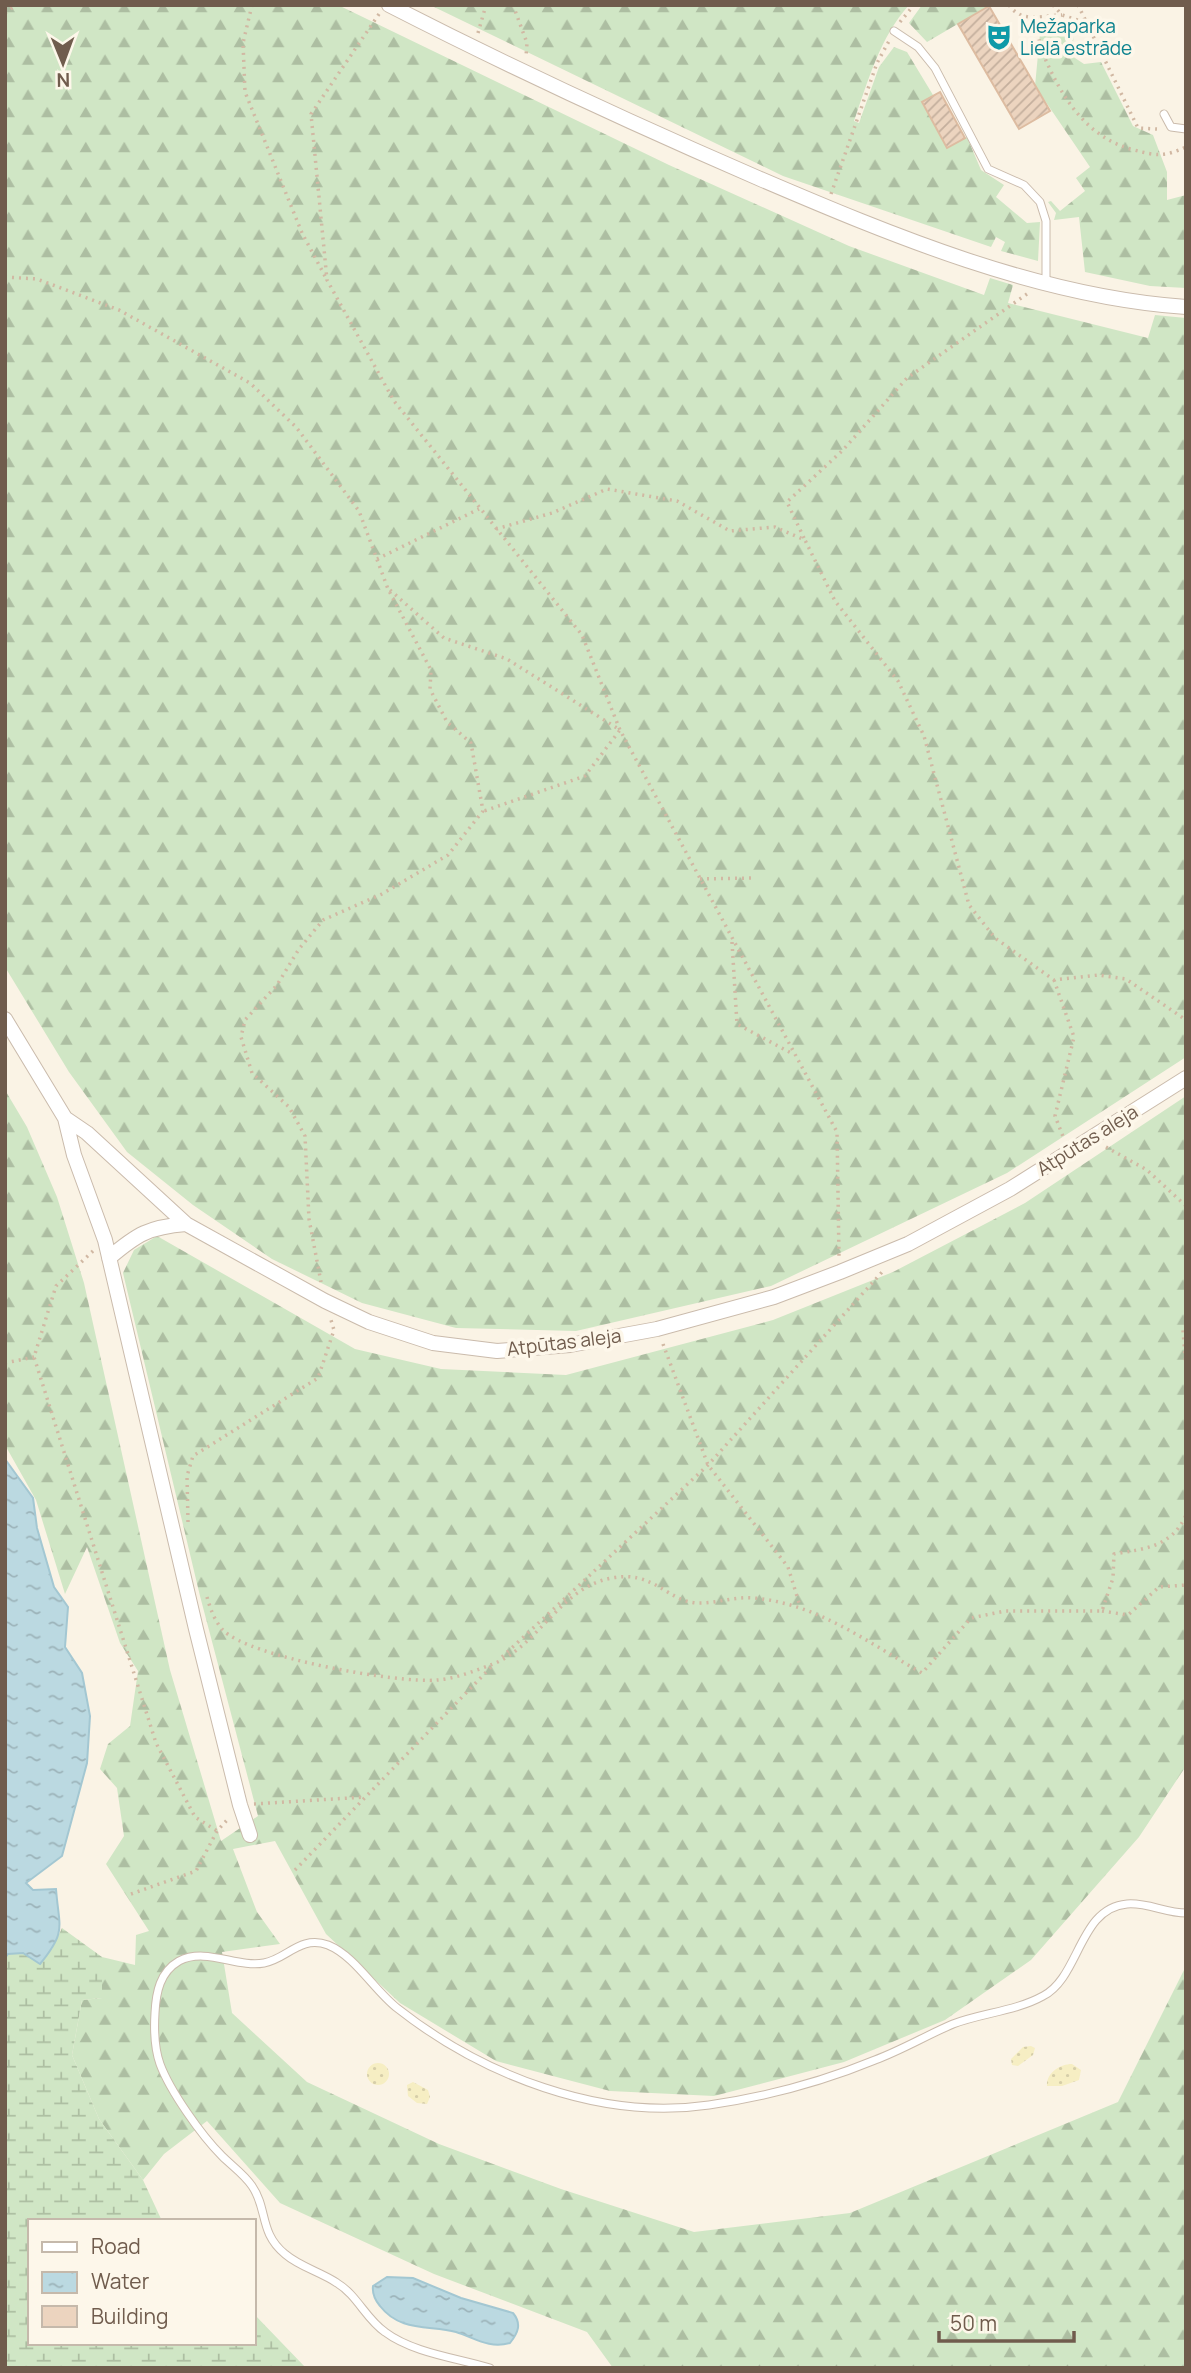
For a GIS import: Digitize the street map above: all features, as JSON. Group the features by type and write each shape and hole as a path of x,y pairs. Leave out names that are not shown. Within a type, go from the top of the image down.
{"street":[{"path":"387,5 526,74 827,207 932,248 1046,281 1145,304 1186,307"},
{"name":"Atpūtas aleja","path":"5,1019 65,1118 87,1133 186,1224 324,1301 369,1322 433,1343 497,1351 570,1345 657,1328 774,1297 840,1272 908,1244 1010,1189 1186,1078"},
{"path":"65,1118 74,1155 105,1240 240,1805 250,1835"},
{"path":"109,1258 138,1233 159,1226 186,1224"}],"lane":[{"path":"894,31 918,47 936,68 988,169 1024,185 1040,202 1046,221 1046,281"},
{"path":"1164,114 1171,127 1186,130"},
{"path":"490,2368 410,2344 387,2334 345,2288 295,2262 273,2242 264,2226 253,2187 211,2144 169,2084 159,2063 154,2036 157,1991 164,1975 177,1962 193,1957 264,1963 301,1944 328,1945 343,1955 408,2016 499,2070 538,2086 574,2096 641,2106 684,2108 732,2101 843,2072 893,2053 954,2024 1040,1998 1063,1978 1090,1930 1119,1905 1133,1903 1186,1913"}],"path":[{"path":"5,13 16,5"},
{"path":"252,5 243,43 245,92 302,233 394,401 582,635 620,730 836,1132 840,1272"},
{"path":"327,280 311,114 387,5"},
{"path":"474,49 486,5"},
{"path":"513,5 527,43 526,74"},
{"path":"827,207 877,63 894,31 914,5"},
{"path":"1009,5 1022,15 1034,19 1062,15 1087,23"},
{"path":"1053,5 1062,15"},
{"path":"1078,5 1138,128 1171,127"},
{"path":"1034,19 1043,54 1071,107 1092,131 1124,148 1147,154 1166,156 1186,147"},
{"path":"5,277 37,279 119,310 250,383 296,427 359,511 388,589 431,670 430,688 447,722 471,743 483,811"},
{"path":"1046,281 907,377 844,450 787,502 835,601 898,681 924,736 969,905 995,938 1054,980 1074,1037 1055,1116 1069,1151"},
{"path":"496,529 552,513 607,489 677,501 730,531 775,527 805,540"},
{"path":"377,559 479,509"},
{"path":"388,589 444,638 507,659 620,730"},
{"path":"188,1524 187,1476 193,1456 318,1378 334,1330 324,1301 309,1219 305,1136 289,1107 252,1073 241,1037 245,1020 277,985 299,949 323,920 382,894 448,855 483,811 585,776 620,730"},
{"path":"701,879 753,878"},
{"path":"732,938 737,1024 795,1055"},
{"path":"1054,980 1098,975 1126,979 1186,1020"},
{"path":"1090,1138 1147,1170 1186,1206"},
{"path":"105,1240 56,1286 34,1357 156,1743 195,1817 217,1831"},
{"path":"295,1870 495,1663 708,1465 890,1264"},
{"path":"1186,1324 1183,1330 1186,1369"},
{"path":"657,1328 708,1465 788,1567 800,1607"},
{"path":"5,1363 34,1357"},
{"path":"1102,1611 1113,1578 1114,1554 1158,1546 1180,1528 1186,1515"},
{"path":"206,1595 222,1630 234,1639 289,1657 357,1674 438,1680 495,1663 523,1646 549,1616 586,1589 610,1578 640,1577 694,1603 751,1598 820,1613 922,1673 971,1618 1005,1611 1102,1611 1128,1615 1159,1587 1186,1585"},
{"path":"131,1894 196,1871 217,1831 240,1805 367,1797"}],"green space":[{"path":"5,5 338,5 669,165 849,246 984,295 990,278 1013,285 1008,303 1148,338 1155,315 1186,318 1186,1057 1007,1173 771,1286 576,1331 456,1328 362,1303 272,1259 193,1205 127,1152 69,1072 5,967"},
{"path":"430,5 909,5 883,45 854,121 859,123 879,67 894,47 907,52 933,95 922,103 947,147 967,137 981,170 1004,185 996,197 1027,223 1040,222 1038,261 1001,251 1005,242 996,237 991,247 783,176"},
{"path":"922,5 990,5 927,42 909,23"},
{"path":"1054,21 1067,27 1072,33 1072,56 1084,64 1101,62 1133,126 1153,135 1167,172 1167,200 1186,195 1186,288 1150,286 1085,272 1079,217 1054,220 1056,213 1048,202 1051,201 1060,211 1085,191 1076,178 1090,167 1035,86 1041,23"},
{"path":"5,1090 27,1127 57,1197 84,1283 170,1670 221,1841 258,1816 200,1596 123,1273 134,1250 157,1236 355,1349 441,1369 566,1375 773,1320 893,1272 1025,1203 1186,1096 1186,1766 1139,1837 1031,1960 945,2020 844,2062 714,2096 610,2091 496,2061 400,2003 326,1934 275,1841 233,1849 257,1912 280,1944 222,1952 232,2013 307,2082 439,2144 561,2189 694,2232 850,2213 1118,2102 1186,1966 1186,2368 613,2368 587,2332 434,2274 280,2203 207,2121 164,2154 143,2180 99,2119 72,2055 82,2000 102,1998 102,1957 135,1965 136,1935 149,1931 106,1864 124,1836 117,1788 100,1769 108,1744 130,1726 138,1671 120,1643 87,1547 65,1594 36,1500 5,1445"},
{"path":"62,1928 102,1957 102,1998 82,2000 72,2055 99,2119 143,2180 161,2219 28,2219 28,2345 256,2345 256,2316 306,2368 5,2368 5,1958 8,1954 52,1949"}],"sand":[{"path":"1023,2047 1035,2048 1033,2055 1018,2066 1012,2065 1011,2059"},
{"path":"378,2063 388,2070 389,2074 382,2084 378,2085 368,2078 367,2074 374,2064"},
{"path":"1072,2064 1081,2070 1079,2080 1062,2086 1047,2086 1049,2077 1055,2070"},
{"path":"413,2082 428,2090 430,2097 427,2104 417,2103 408,2096 407,2085"}],"water":[{"path":"5,1459 33,1498 37,1528 54,1587 68,1607 65,1647 82,1673 90,1716 87,1763 62,1856 26,1883 33,1890 56,1889 58,1936 40,1964 23,1953 8,1954 5,1958"},
{"path":"387,2277 413,2278 461,2298 513,2313 518,2325 517,2332 510,2343 495,2345 456,2332 406,2324 388,2314 375,2299 373,2286"}],"building":[{"path":"989,6 1050,111 1019,129 958,24"},
{"path":"940,92 965,138 947,148 922,102"}],"place":[{"name":"Mežaparka Lielā estrāde","path":"999,37"}]}
